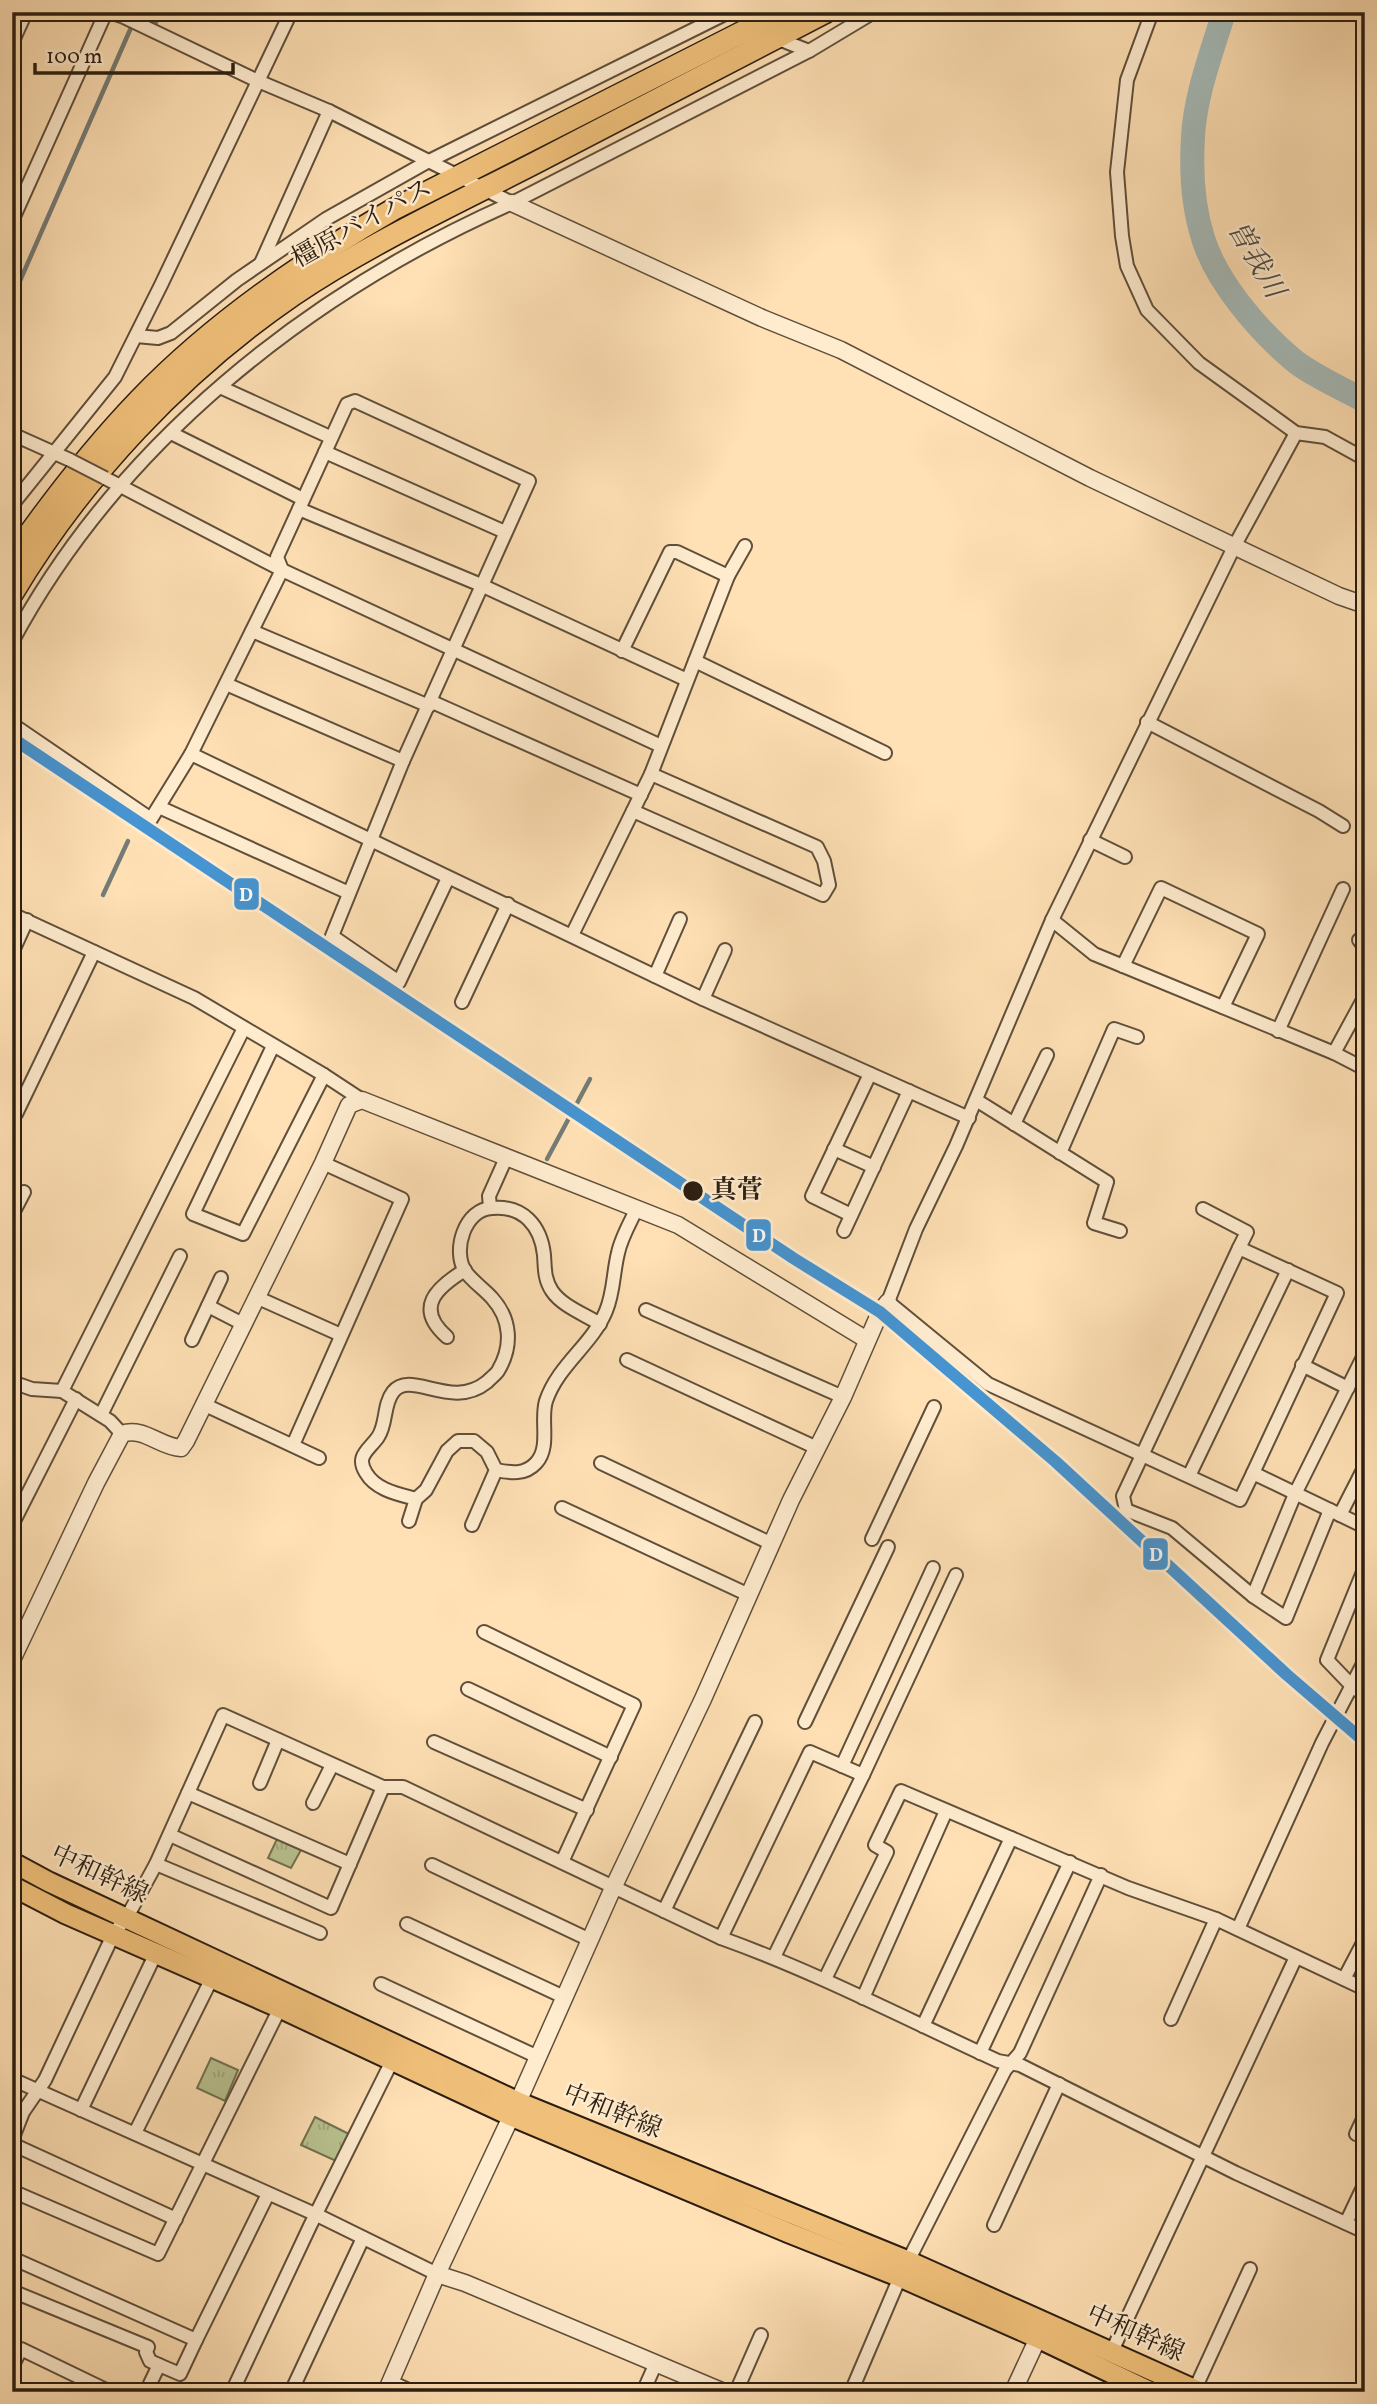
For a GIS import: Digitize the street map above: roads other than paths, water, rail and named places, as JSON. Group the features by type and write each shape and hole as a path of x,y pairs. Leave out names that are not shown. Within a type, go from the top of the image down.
{"highway":[{"name":"橿原バイパス","path":"12,558 90,453 141,398 175,366 282,281 394,208 782,12"},
{"name":"橿原バイパス","path":"12,594 88,486 152,414 220,352 293,295 358,256 826,12"}],"main road":[{"name":"中和幹線","path":"12,1862 515,2109 776,2228 904,2269 1112,2351 1197,2390"},
{"name":"中和幹線","path":"12,1886 66,1914 114,1933 392,2061 515,2109"},
{"name":"中和幹線","path":"904,2269 1151,2392"}],"street":[{"path":"12,43 26,12"},
{"path":"12,221 16,203 108,12 329,111 483,190 761,318 841,350 1090,478 1365,606"},
{"path":"12,505 115,377 291,12"},
{"path":"135,336 158,338 171,333 261,263 326,219 427,162 729,12"},
{"path":"12,642 69,554 120,486 220,387 255,356 298,324 475,219 512,203 809,51 874,12"},
{"path":"1152,12 1127,80 1117,172 1127,266 1147,310 1199,363 1296,433 1325,437 1365,459"},
{"path":"776,38 809,51"},
{"path":"261,263 329,111"},
{"path":"220,387 330,438"},
{"path":"12,724 151,819 191,754 282,570 277,557 330,438 347,404 355,401 529,481 403,761 332,936 399,982 449,878"},
{"path":"171,433 301,504 687,680"},
{"path":"413,2392 388,2387 437,2274 772,1544 843,1397 867,1340 888,1302 916,1229 969,1118 1052,920 1235,545 1296,433"},
{"path":"12,434 55,452 282,570 661,746"},
{"path":"325,452 505,532"},
{"path":"572,935 651,774 728,576 745,546"},
{"path":"622,651 670,552 677,552 728,576"},
{"path":"252,631 430,703 641,794"},
{"path":"695,661 885,753"},
{"path":"226,684 403,761"},
{"path":"1147,722 1319,810 1343,826"},
{"path":"191,754 703,999 969,1118"},
{"path":"633,811 823,895 829,885 824,861 817,846 651,774"},
{"path":"159,807 349,893"},
{"path":"1090,841 1125,857"},
{"path":"1123,966 1161,888 1258,934 1223,1007"},
{"path":"1278,1031 1343,888"},
{"path":"462,1002 508,904"},
{"path":"12,914 194,998 324,1074 362,1100 678,1225 867,1340"},
{"path":"655,976 680,919"},
{"path":"12,953 27,920"},
{"path":"1052,920 1094,954 1334,1053 1365,1069"},
{"path":"703,999 725,950"},
{"path":"16,1114 94,952"},
{"path":"1334,1053 1365,996"},
{"path":"62,1391 244,1028"},
{"path":"1060,1153 1114,1029 1137,1037"},
{"path":"273,1046 193,1214 243,1234 324,1074"},
{"path":"1014,1124 1047,1055"},
{"path":"851,1215 812,1196 870,1074"},
{"path":"844,1231 909,1091"},
{"path":"122,1434 137,1431 172,1448 181,1448 323,1163 349,1105 362,1100"},
{"path":"976,1100 1107,1182 1094,1223 1120,1231"},
{"path":"834,1149 874,1167"},
{"path":"490,1207 489,1196 506,1158"},
{"path":"293,1445 402,1199 323,1163"},
{"path":"12,1215 24,1192"},
{"path":"416,1499 373,1483 364,1470 361,1459 363,1452 379,1436 392,1393 402,1384 413,1384 438,1392 464,1394 480,1387 497,1373 506,1354 509,1334 504,1316 493,1299 464,1270 460,1251 462,1234 476,1215 490,1207 514,1210 531,1220 540,1236 546,1280 552,1292 561,1301 600,1324"},
{"path":"496,1470 513,1473 526,1471 542,1455 546,1400 562,1369 600,1324 612,1292 618,1251 637,1208"},
{"path":"1203,1209 1247,1232 1123,1496 1126,1510 1172,1528 1253,1596 1286,1618 1335,1512 1365,1466"},
{"path":"888,1302 988,1384 1240,1500 1337,1293 1239,1248"},
{"path":"101,1415 180,1256"},
{"path":"447,1337 431,1317 431,1301 442,1286 464,1270"},
{"path":"1189,1476 1288,1270"},
{"path":"192,1340 221,1278"},
{"path":"256,1297 341,1335"},
{"path":"208,1306 243,1324"},
{"path":"646,1310 843,1397"},
{"path":"1253,1596 1295,1494 1365,1353"},
{"path":"627,1360 817,1448"},
{"path":"1302,1365 1348,1388"},
{"path":"12,1382 32,1389 62,1391 101,1415 122,1434"},
{"path":"12,1525 76,1399"},
{"path":"203,1404 319,1458"},
{"path":"872,1539 934,1407"},
{"path":"12,1660 122,1434"},
{"path":"409,1521 416,1499 426,1490 447,1451 458,1441 474,1441 487,1452 496,1470"},
{"path":"601,1463 772,1544"},
{"path":"472,1525 496,1470"},
{"path":"1253,1473 1365,1527"},
{"path":"562,1508 749,1595"},
{"path":"805,1722 888,1546"},
{"path":"1365,1567 1327,1660 1365,1696"},
{"path":"842,1766 933,1568"},
{"path":"774,1957 956,1575"},
{"path":"484,1632 634,1705 562,1862"},
{"path":"1238,1929 1322,1743 1365,1660"},
{"path":"468,1689 611,1757"},
{"path":"176,2219 12,2142 18,2110 45,2080 114,1933 127,1917 156,1864 223,1715 383,1787 403,1787 721,1938 825,1979 998,2061 1020,2065 1365,2232"},
{"path":"664,1911 755,1722"},
{"path":"260,1783 278,1740"},
{"path":"434,1742 587,1810"},
{"path":"721,1938 810,1752 863,1775"},
{"path":"313,1803 331,1765"},
{"path":"170,1835 331,1908 383,1787"},
{"path":"825,1979 887,1852 875,1844 901,1791 1128,1888 1216,1919 1365,1989"},
{"path":"188,1793 350,1864"},
{"path":"863,1998 946,1811"},
{"path":"923,2026 1011,1838"},
{"path":"981,2053 1070,1862"},
{"path":"156,1864 320,1933"},
{"path":"432,1865 590,1940"},
{"path":"851,2392 904,2269 1005,2070 1020,2053 1101,1875"},
{"path":"1171,2018 1216,1919"},
{"path":"407,1924 564,1997"},
{"path":"1344,1979 1365,1939"},
{"path":"81,2110 156,1953"},
{"path":"1112,2351 1296,1956"},
{"path":"135,2133 212,1978"},
{"path":"381,1984 538,2057"},
{"path":"12,2191 158,2254 280,2008"},
{"path":"232,2392 392,2061"},
{"path":"12,2079 205,2163 437,2274 465,2283 724,2392"},
{"path":"994,2225 1059,2084"},
{"path":"1356,2134 1365,2115"},
{"path":"1346,2223 1365,2183"},
{"path":"12,2291 148,2347 146,2352 150,2361 180,2374 268,2194"},
{"path":"291,2392 363,2238"},
{"path":"12,2258 196,2340"},
{"path":"1197,2390 1250,2269"},
{"path":"736,2392 761,2335"},
{"path":"1013,2392 1038,2338"},
{"path":"12,2367 21,2349 110,2392"},
{"path":"643,2392 656,2363"},
{"path":"146,2392 159,2365"}],"waterway":[{"path":"155,24 161,12"},
{"name":"曽我川","path":"1224,12 1194,121 1194,188 1203,238 1217,271 1239,303 1265,333 1298,364 1365,401"},
{"path":"12,299 130,30"},
{"path":"103,895 128,841"},
{"path":"547,1159 590,1079"}],"place":[{"name":"真菅","path":"693,1191"}]}
